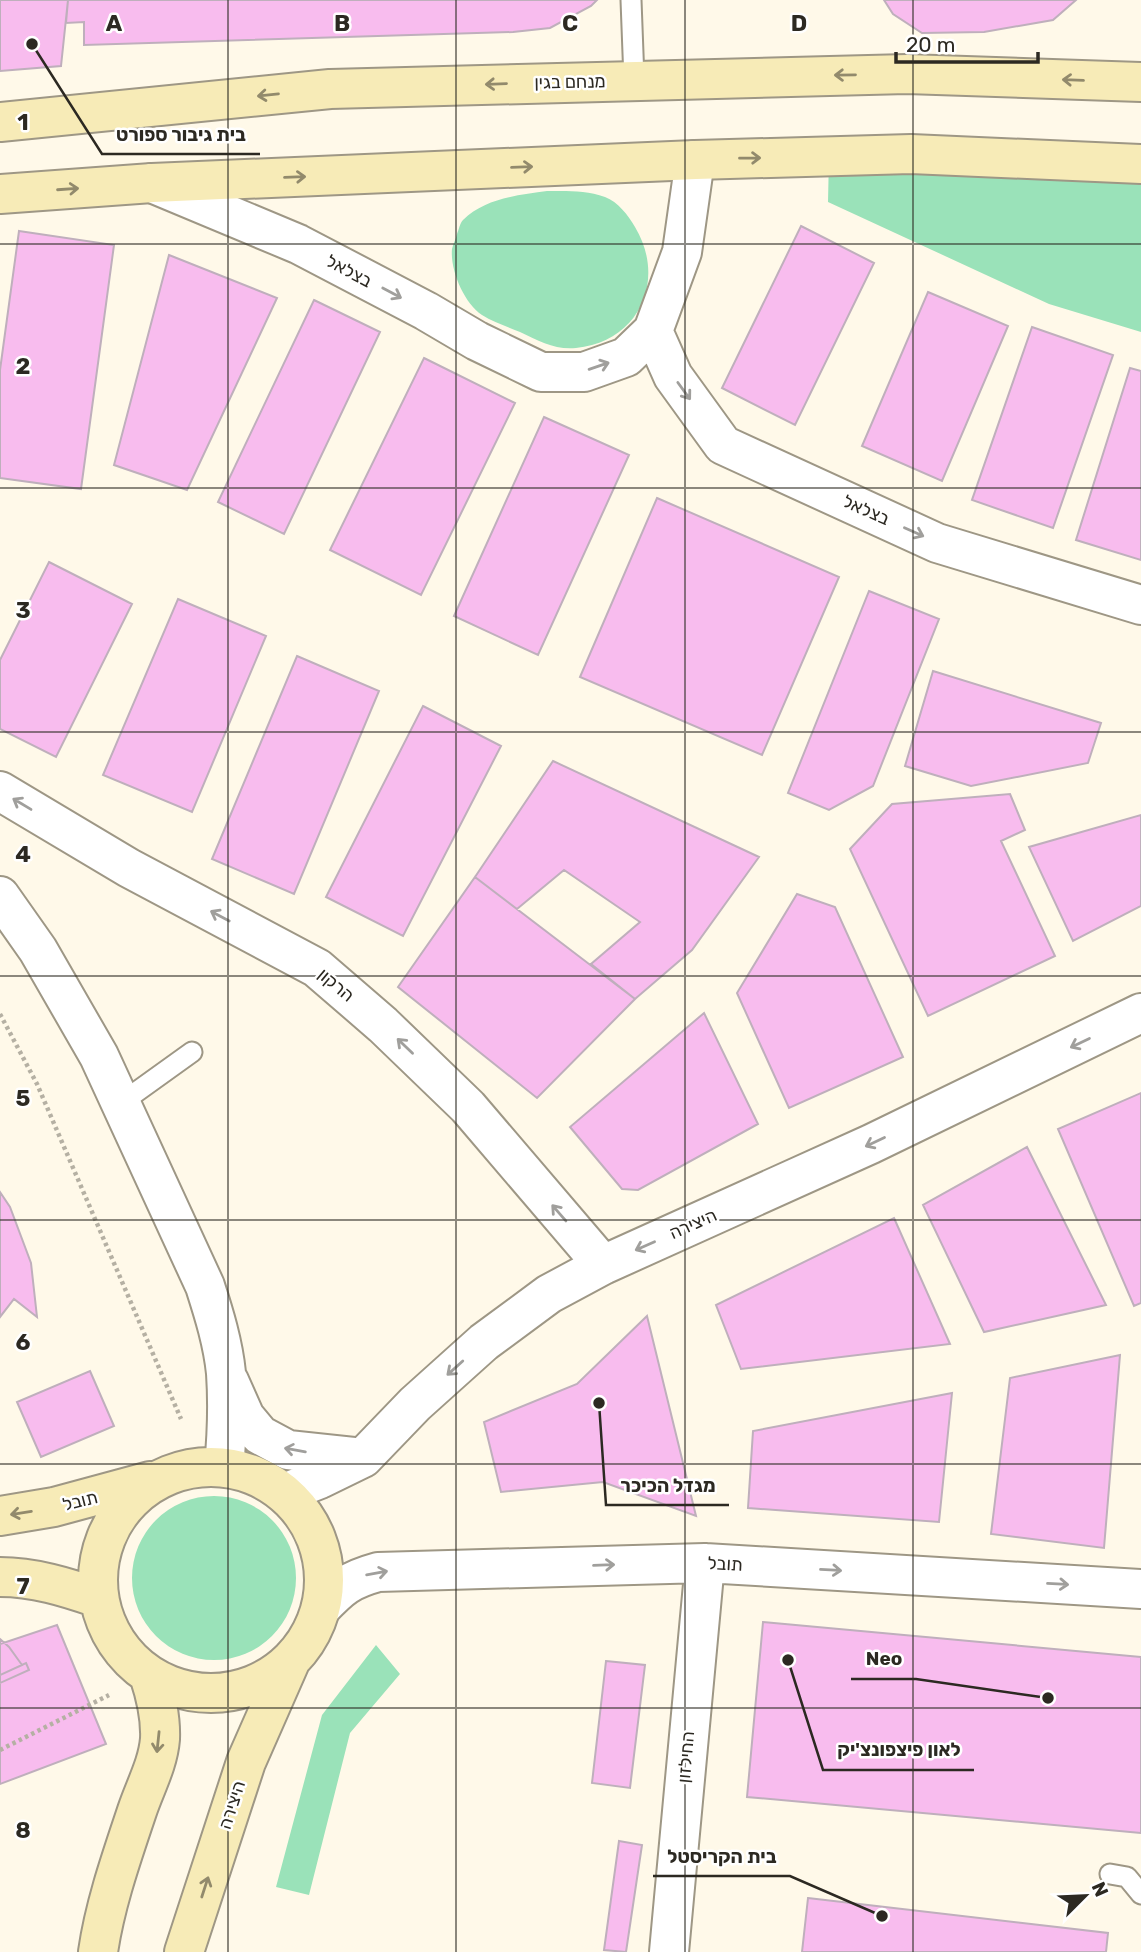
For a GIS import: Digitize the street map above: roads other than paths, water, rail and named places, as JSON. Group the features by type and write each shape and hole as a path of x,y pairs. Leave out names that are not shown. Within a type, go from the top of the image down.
{"street":[{"name":"מנחם בגין","path":"0,122 330,89 907,74 1141,82"},
{"path":"0,194 152,183 695,160 911,154 1141,164"},
{"name":"בצלאל","path":"152,183 299,244 477,341 541,372 584,372 626,357 653,331 682,252 695,160"},
{"name":"בצלאל","path":"653,331 673,376 723,445 937,542 1141,605"},
{"name":"הרקון","path":"0,791 129,868 317,968 383,1025 468,1107 603,1265"},
{"path":"0,896 38,950 99,1056 205,1286 217,1325 226,1373 224,1467"},
{"name":"היצירה","path":"284,1493 363,1458 415,1404 484,1342 549,1294 603,1265 871,1144 1141,1013"},
{"path":"226,1373 245,1417 260,1435 288,1450 363,1458"},
{"path":"224,1467 258,1476 284,1493 305,1517 319,1546 324,1578 321,1608 309,1637 290,1662 264,1681 233,1691 200,1693 169,1686 131,1661 110,1632 98,1598 98,1563 109,1529 130,1500 158,1479 191,1468 224,1467"},
{"name":"תובל","path":"0,1516 54,1507 158,1479"},
{"name":"תובל","path":"321,1608 342,1586 359,1577 378,1572 705,1563 1141,1588"},
{"name":"החילזון","path":"669,1952 705,1563"},
{"path":"0,1577 17,1577 48,1583 98,1598"},
{"name":"היצירה","path":"184,1952 246,1762 290,1662"},
{"path":"98,1952 110,1901 138,1809 155,1765 160,1738 158,1703 149,1675"}],"lane":[{"path":"631,0 634,80"},
{"path":"121,1103 192,1052"},
{"path":"1110,1874 1127,1877 1141,1894"}],"place":[{"name":"בית גיבור ספורט","path":"32,44"},
{"name":"מגדל הכיכר","path":"599,1403"},
{"name":"לאון פיצפונצ'יק","path":"788,1660"},
{"name":"Neo","path":"1048,1698"},
{"name":"בית הקריסטל","path":"882,1916"}]}
